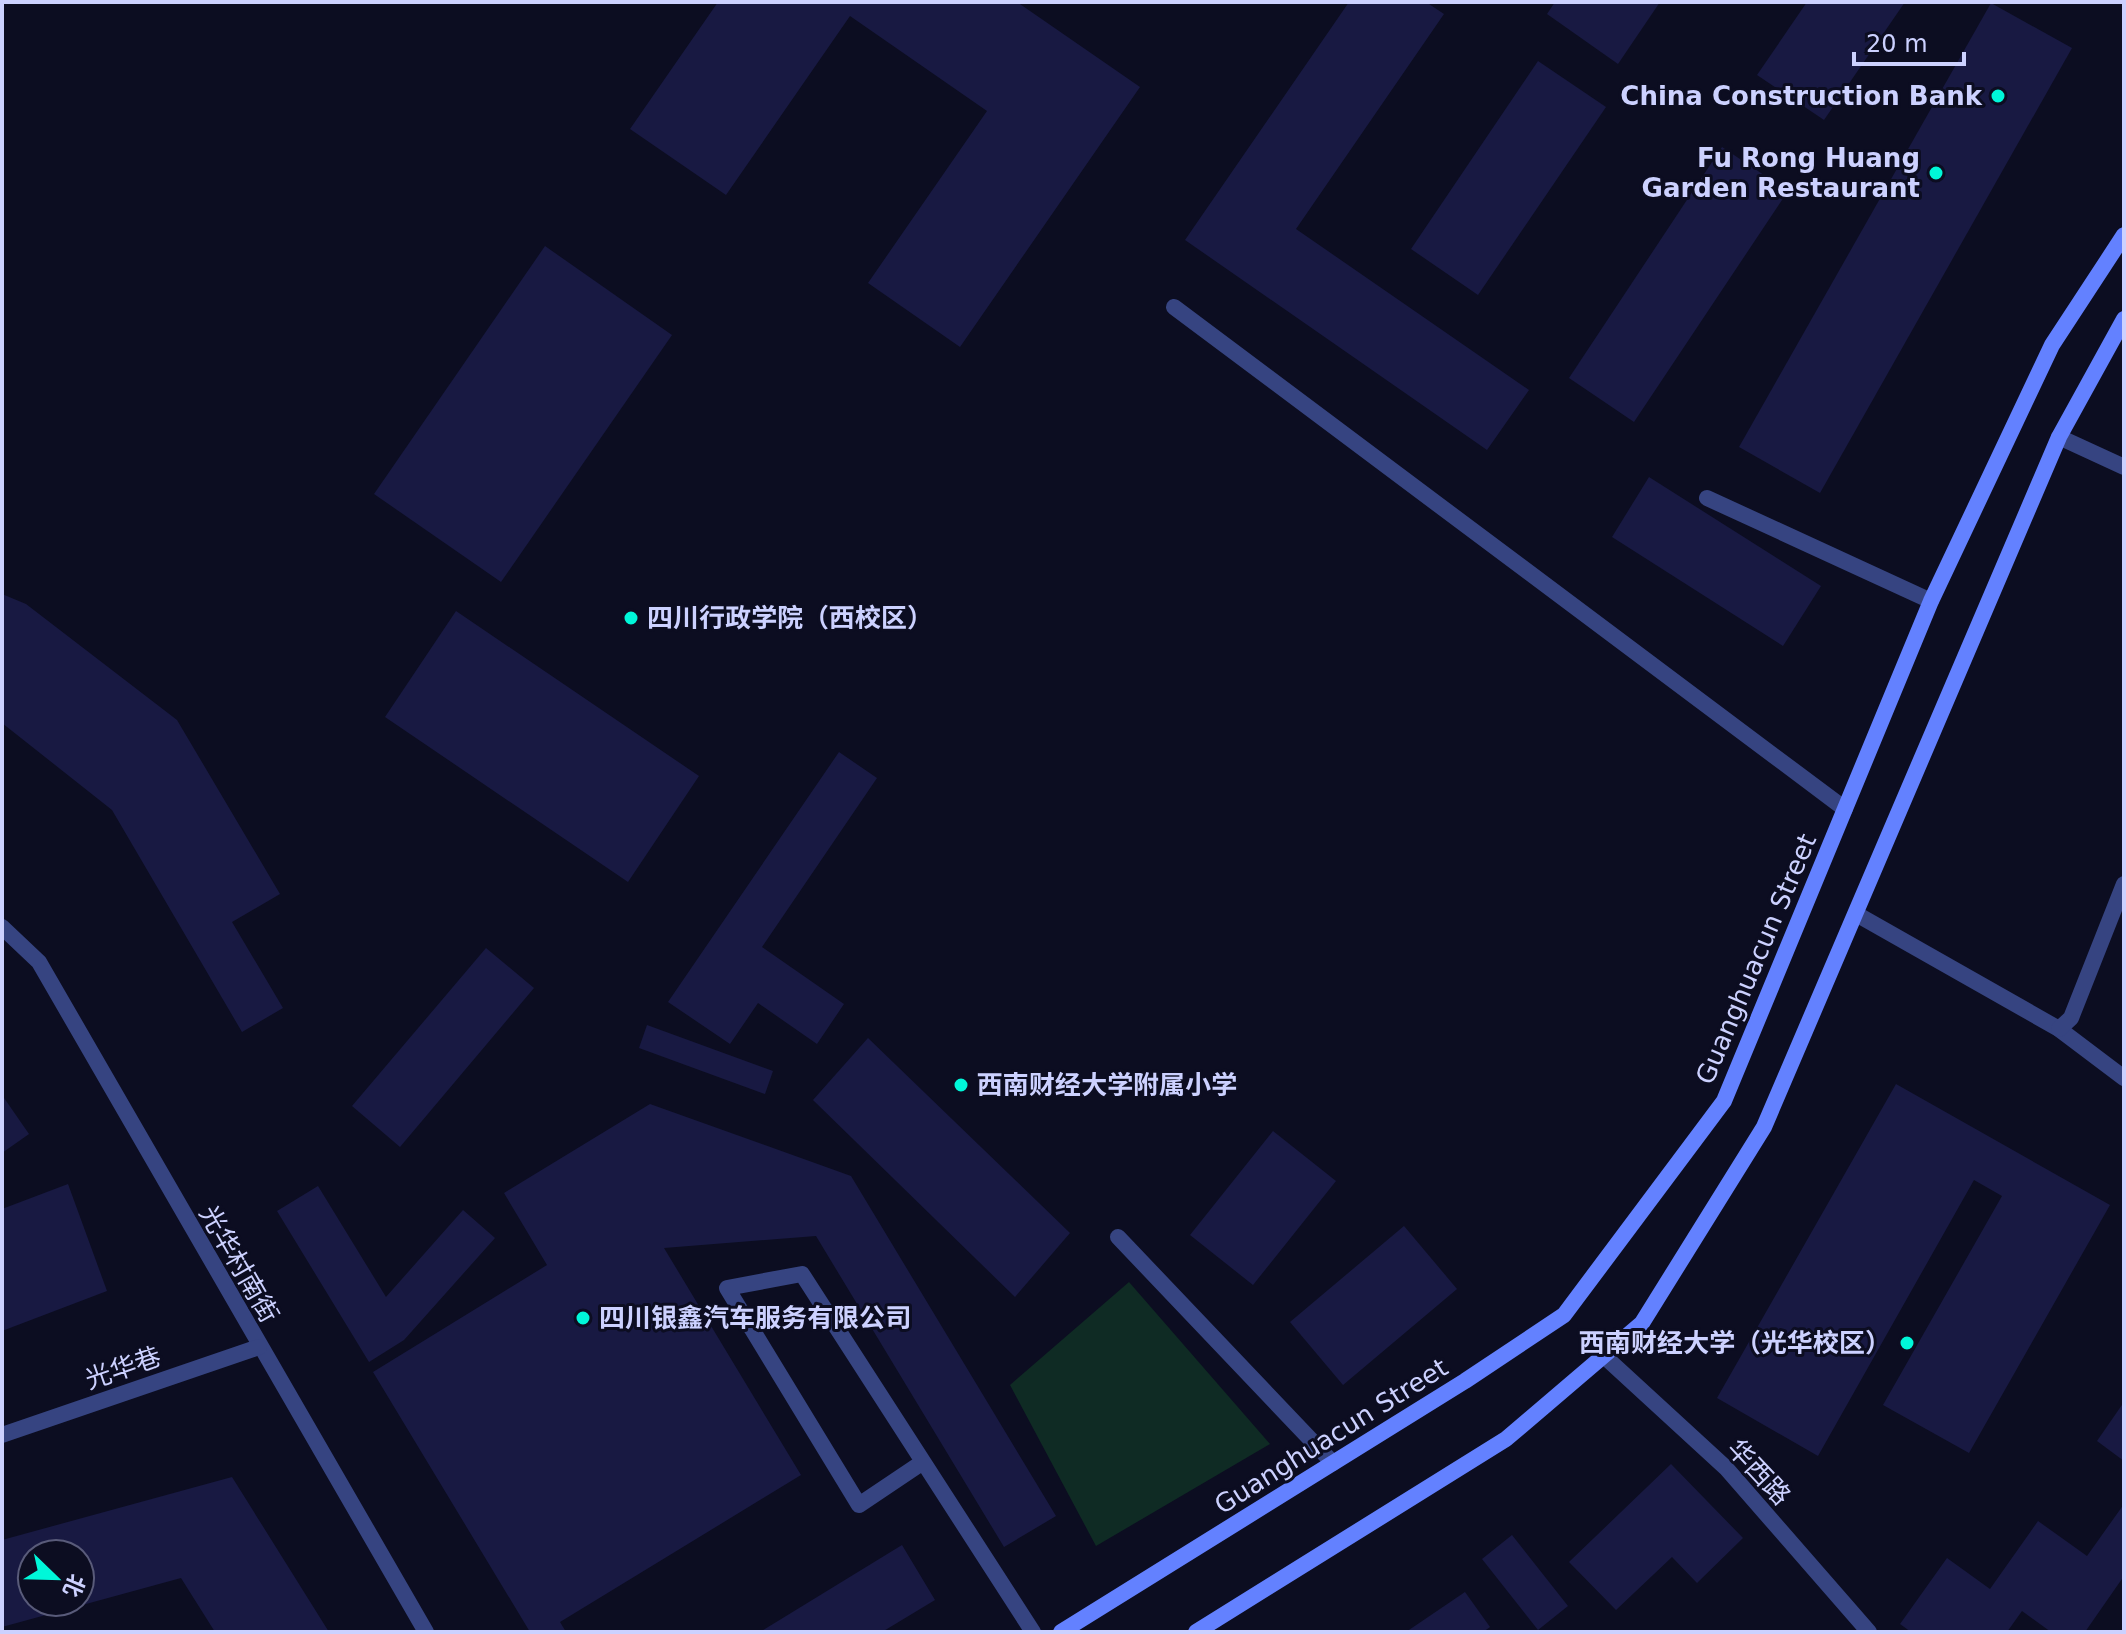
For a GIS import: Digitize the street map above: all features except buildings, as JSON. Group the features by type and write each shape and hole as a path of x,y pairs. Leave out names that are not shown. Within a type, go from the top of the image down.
{"main road":[{"name":"Guanghuacun Street","path":"1061,1632 1564,1315 1724,1101 1931,601 2052,345 2124,235"},
{"path":"1196,1632 1506,1439 1642,1323 1764,1127 1858,915 2059,437 2124,319"}],"street":[{"path":"1174,307 1845,809"},
{"path":"2059,437 2124,467"},
{"path":"1707,498 1931,601"},
{"path":"2059,1029 2071,1018 2124,884"},
{"path":"1858,915 2059,1029 2124,1078"},
{"name":"光华村南街","path":"2,927 39,962 426,1632"},
{"path":"1118,1237 1333,1463"},
{"path":"923,1462 859,1505 727,1288 802,1274 1033,1632"},
{"name":"光华巷","path":"2,1435 259,1347"},
{"name":"华西路","path":"1604,1356 1726,1468 1869,1632"}],"green space":[{"path":"1129,1282 1270,1444 1096,1546 1010,1385"}],"place":[{"name":"China Construction Bank","path":"1998,96"},
{"name":"Fu Rong Huang Garden Restaurant","path":"1936,173"},
{"name":"四川行政学院（西校区）","path":"631,618"},
{"name":"西南财经大学附属小学","path":"961,1085"},
{"name":"四川银鑫汽车服务有限公司","path":"583,1318"},
{"name":"西南财经大学（光华校区）","path":"1907,1343"}]}
